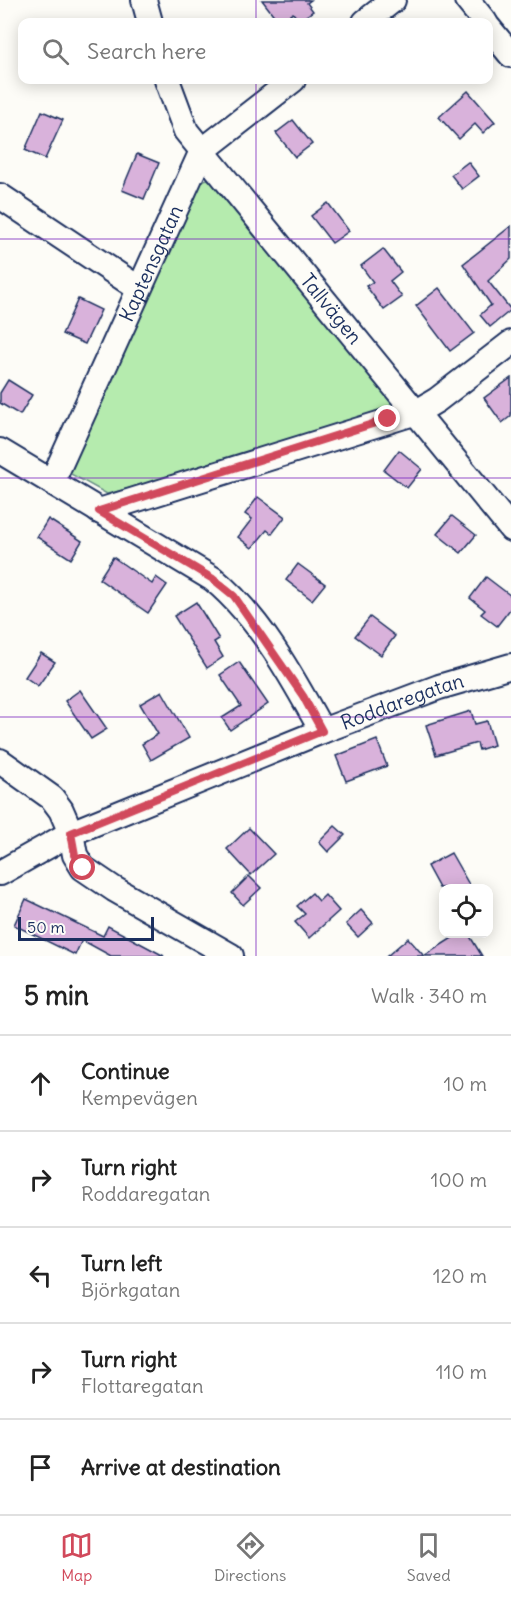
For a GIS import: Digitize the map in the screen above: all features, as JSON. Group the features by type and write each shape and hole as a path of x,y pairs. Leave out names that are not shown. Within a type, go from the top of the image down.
{"street":[{"path":"144,0 149,18"},
{"path":"370,18 393,0"},
{"path":"467,0 482,18"},
{"path":"493,32 511,55"},
{"name":"Tallvägen","path":"168,84 186,131 511,528"},
{"name":"Kaptensgatan","path":"52,482 202,151 288,84"},
{"path":"0,196 138,288"},
{"path":"99,511 417,412 438,400 511,342"},
{"path":"0,451 213,579 234,596 303,696 322,731"},
{"name":"Roddaregatan","path":"0,873 71,833 322,731 439,687 511,666"},
{"path":"0,761 52,798 66,819 75,855 83,868 114,889 231,956"}],"green space":[{"path":"207,179 219,184 398,406 162,480 107,494 69,473 199,182"}],"building":[{"path":"262,0 311,0 307,3 313,11 303,18 297,18 293,13 285,18 276,18"},
{"path":"468,91 495,122 483,133 475,124 459,139 439,117"},
{"path":"42,111 63,120 45,159 25,150"},
{"path":"293,120 312,144 295,157 276,133"},
{"path":"137,154 159,163 144,199 122,190"},
{"path":"468,162 479,176 462,189 451,175"},
{"path":"328,203 349,231 332,243 311,216"},
{"path":"511,226 511,259 488,281 511,310 490,327 480,315 491,305 463,264"},
{"path":"383,249 401,272 390,281 402,297 384,310 366,286 373,282 361,266"},
{"path":"439,288 474,333 450,351 416,306"},
{"path":"78,299 101,310 85,344 62,334"},
{"path":"511,378 511,416 502,423 484,398"},
{"path":"8,380 32,395 20,415 0,403 0,393"},
{"path":"399,450 422,469 407,488 384,470"},
{"path":"258,497 285,517 272,534 267,530 252,548 238,537 252,519 245,514"},
{"path":"452,516 476,535 461,553 437,534"},
{"path":"48,519 82,541 71,559 37,537"},
{"path":"113,557 152,584 156,577 167,585 148,613 99,579"},
{"path":"298,564 325,584 312,600 286,580"},
{"path":"486,577 511,596 511,608 497,626 481,614 485,610 470,598"},
{"path":"196,602 219,639 214,642 223,657 207,668 174,616"},
{"path":"370,617 395,636 381,655 355,636"},
{"path":"41,653 55,662 38,686 25,677"},
{"path":"239,662 268,704 230,730 222,718 241,706 220,675"},
{"path":"80,690 107,729 91,739 65,701"},
{"path":"162,691 189,738 151,760 142,744 158,734 140,704"},
{"path":"471,711 475,724 487,721 494,745 479,750 477,743 436,755 426,725"},
{"path":"377,740 387,766 346,781 336,756"},
{"path":"335,826 345,835 328,852 319,842"},
{"path":"249,828 274,854 251,875 227,849"},
{"path":"451,853 469,884 439,884 439,888 427,866"},
{"path":"249,876 261,888 243,905 232,893"},
{"path":"312,893 319,901 325,895 339,911 309,938 295,922 305,914 297,906"},
{"path":"26,899 103,936 108,926 164,956 111,956 82,940 75,955 14,925"},
{"path":"361,910 373,923 358,937 346,924"},
{"path":"408,938 424,956 387,956"},
{"path":"452,938 471,938 482,956 424,956"}],"route":[{"path":"83,868 77,861 71,833 322,731 303,696 234,596 213,579 99,511 388,419"}]}
